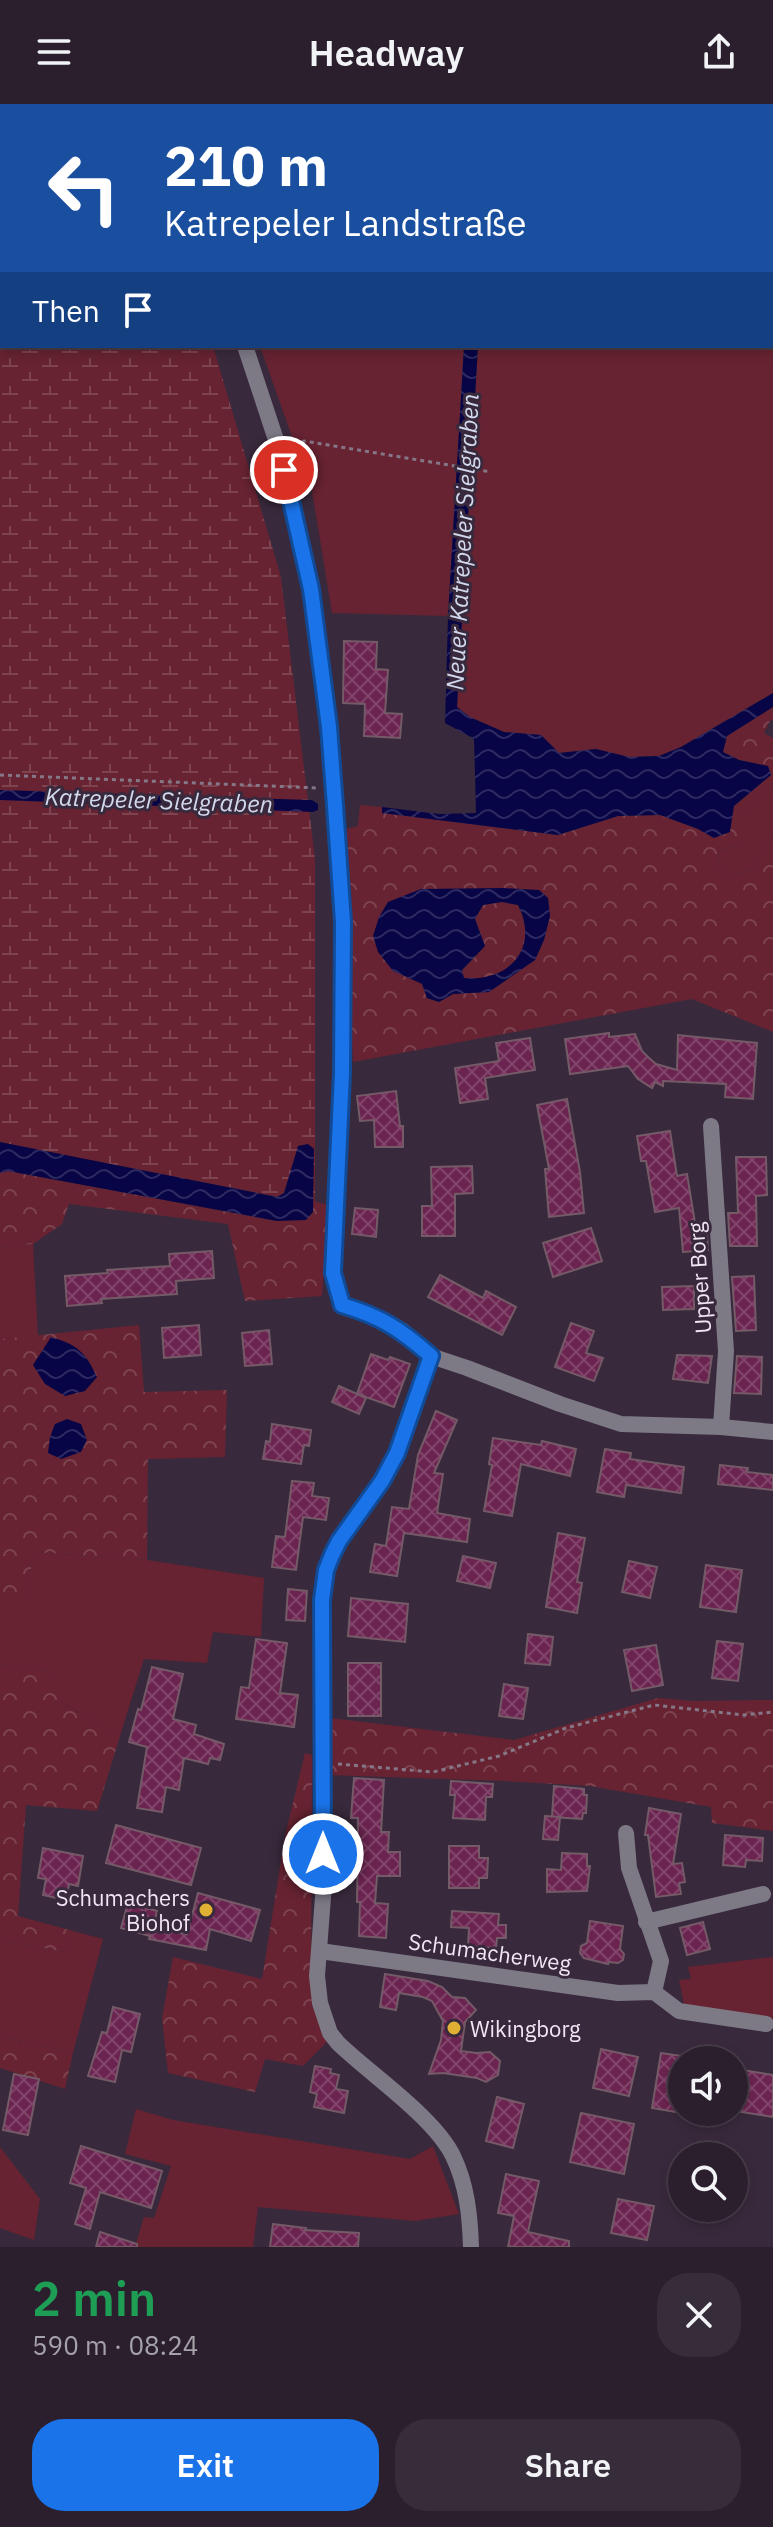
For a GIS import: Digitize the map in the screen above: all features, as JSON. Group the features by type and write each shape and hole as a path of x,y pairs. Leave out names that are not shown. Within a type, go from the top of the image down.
{"street":[{"path":"246,348 278,446 311,589 329,727 343,922 342,1073 333,1273 342,1305 384,1320 403,1331 431,1356 621,1424 773,1432"},
{"name":"Upper Borg","path":"711,1126 726,1351 721,1427"},
{"path":"431,1356 397,1453 382,1481 339,1541 326,1570 322,1600 324,1884 317,1976 320,2003 330,2033 360,2064 405,2101 445,2142 454,2157 465,2187 471,2247"},
{"path":"626,1833 629,1868 661,1961 654,1992 679,2011 766,2024"},
{"path":"646,1922 763,1894"},
{"name":"Schumacherweg","path":"320,1951 618,1993 654,1992"}],"path":[{"path":"278,446 304,441 491,472"},
{"path":"0,775 334,789"},
{"path":"323,1763 433,1772 499,1756 566,1728 654,1705 744,1715 773,1712"}],"green space":[{"path":"0,348 214,348 281,577 315,859 315,1204 0,1143"},
{"path":"261,348 464,348 448,616 332,613 306,454 298,454"},
{"path":"478,348 773,348 773,693 681,747 659,756 629,757 596,749 559,753 541,735 504,732 469,717 457,707"},
{"path":"773,707 773,720 764,733 773,738 773,785 740,814 740,845 718,851 721,877 753,870 773,835 773,1032 692,999 353,1062 342,830 358,826 360,805 382,807 383,813 558,835 618,816 660,815 714,838 734,806 771,775 768,766 739,760 723,752 727,736","holes":["421,889 548,898 550,916 535,960 489,992 453,994 439,1002 427,998 422,984"]},
{"path":"773,785 773,835 753,870 721,877 718,851 740,845 740,814"},
{"path":"502,902 518,905 524,921 523,948 516,960 495,974 463,978 462,971 485,946 475,919 483,905"},
{"path":"8,1171 277,1221 313,1201 328,1205 322,1296 245,1301 228,1224 69,1204 62,1224 33,1244 0,1247 0,1173"},
{"path":"33,1244 38,1336 0,1339 0,1247"},
{"path":"139,1325 144,1392 227,1390 225,1457 148,1459 147,1560 34,1552 25,1601 0,1600 0,1339"},
{"path":"34,1552 147,1560 264,1578 261,1637 213,1632 207,1663 144,1659 120,1736 59,1701 58,1673 0,1665 0,1600 25,1600"},
{"path":"0,1665 59,1673 59,1701 120,1736 97,1811 26,1805 18,1916 73,1931 65,1952 0,1940"},
{"path":"658,1698 773,1700 773,1831 712,1823 711,1807 590,1786 328,1775 330,1718 514,1740"},
{"path":"305,1753 312,1755 311,1989 327,2042 303,2066 265,2059 255,2092 168,2073 162,2018 173,1957 262,1979 285,1836"},
{"path":"73,1931 103,1939 73,2053 0,2036 0,1940 65,1952"},
{"path":"773,1957 773,2021 685,2009 679,1980 691,1979 688,1967"},
{"path":"0,2036 73,2053 65,2089 0,2068"},
{"path":"136,2109 173,2120 410,2159 433,2146 459,2214 415,2221 258,2207 253,2247 135,2247 144,2217 154,2218 171,2166 125,2154"},
{"path":"0,2147 40,2199 34,2240 0,2228"}],"water":[{"name":"Neuer Katrepeler Sielgraben","path":"464,348 478,348 457,707 470,717 504,732 541,735 559,753 596,749 629,757 659,756 681,747 773,693 773,707 727,736 723,752 739,760 768,766 771,775 734,806 730,832 714,838 660,815 618,816 558,835 382,813 382,807 439,814 476,813 474,739 445,723"},
{"name":"Katrepeler Sielgraben","path":"0,790 312,800 318,804 318,810 0,800"},
{"path":"421,889 539,890 548,898 550,916 535,960 489,992 453,994 439,1002 427,998 422,984 393,971 378,952 373,936 388,902","holes":["502,902 518,905 525,935 516,959 495,974 464,978 462,970 485,946 475,919 483,905"]},
{"path":"0,1142 277,1197 284,1193 298,1146 308,1144 314,1149 313,1212 306,1220 277,1221 8,1171 0,1173"},
{"path":"51,1337 68,1343 89,1361 97,1377 85,1391 65,1396 45,1384 33,1365"},
{"path":"67,1419 81,1424 87,1440 81,1452 61,1459 48,1453 50,1437 55,1424"}],"building":[{"path":"344,641 377,642 376,669 388,670 385,713 402,714 400,738 364,736 365,704 343,703"},
{"path":"609,1033 609,1037 635,1034 642,1051 656,1064 677,1070 678,1035 757,1043 753,1099 725,1097 726,1084 663,1081 663,1086 655,1082 652,1088 638,1079 628,1066 570,1074 565,1039"},
{"path":"530,1038 535,1070 485,1078 488,1099 460,1103 455,1068 499,1061 496,1043"},
{"path":"396,1091 400,1126 403,1126 403,1147 375,1147 374,1120 360,1121 357,1096"},
{"path":"567,1099 584,1213 549,1217 545,1169 549,1169 537,1105"},
{"path":"670,1131 677,1176 687,1174 695,1223 706,1222 708,1250 683,1252 679,1208 655,1212 646,1161 641,1161 637,1136"},
{"path":"736,1157 766,1157 767,1195 756,1196 757,1246 730,1246 728,1213 738,1213"},
{"path":"472,1166 473,1193 455,1194 455,1236 422,1236 422,1206 432,1206 431,1167"},
{"path":"355,1208 378,1210 376,1237 352,1234"},
{"path":"591,1228 602,1261 553,1277 543,1243"},
{"path":"212,1251 214,1278 176,1281 177,1294 101,1299 102,1303 67,1306 65,1276 170,1266 169,1254"},
{"path":"440,1275 483,1298 486,1291 516,1307 502,1335 428,1297"},
{"path":"754,1276 756,1330 736,1331 732,1277"},
{"path":"694,1286 694,1309 663,1310 662,1287"},
{"path":"571,1323 594,1331 586,1353 603,1358 594,1381 555,1367"},
{"path":"199,1325 201,1355 164,1358 162,1328"},
{"path":"269,1330 272,1364 245,1366 242,1333"},
{"path":"371,1354 410,1364 394,1407 357,1394"},
{"path":"677,1355 712,1356 708,1383 673,1379"},
{"path":"737,1356 762,1357 761,1394 734,1393"},
{"path":"339,1386 366,1398 359,1414 332,1402"},
{"path":"436,1411 457,1420 434,1473 443,1474 437,1513 470,1519 467,1542 404,1533 397,1576 370,1572 375,1544 386,1546 392,1507 409,1509 418,1455"},
{"path":"272,1424 311,1430 309,1446 304,1445 301,1464 263,1459 266,1441 270,1442"},
{"path":"493,1438 541,1445 542,1441 576,1449 570,1476 521,1464 512,1516 484,1511"},
{"path":"605,1449 631,1453 630,1459 684,1467 681,1493 626,1485 624,1497 597,1492"},
{"path":"720,1465 773,1475 773,1490 718,1484"},
{"path":"292,1481 314,1483 312,1496 329,1498 326,1520 303,1517 296,1570 272,1567 276,1536 285,1537"},
{"path":"558,1533 585,1538 577,1582 582,1583 577,1613 546,1607"},
{"path":"463,1556 496,1563 490,1588 457,1581"},
{"path":"629,1561 657,1567 650,1598 622,1592"},
{"path":"706,1565 742,1570 736,1612 700,1607"},
{"path":"288,1589 307,1591 305,1621 286,1620"},
{"path":"351,1598 408,1604 405,1642 348,1636"},
{"path":"528,1634 553,1637 550,1665 525,1663"},
{"path":"256,1639 287,1643 280,1693 298,1695 294,1727 236,1719 241,1687 249,1688"},
{"path":"717,1641 743,1644 738,1681 712,1678"},
{"path":"656,1645 663,1685 632,1691 624,1650"},
{"path":"348,1663 381,1663 381,1716 348,1716"},
{"path":"152,1667 183,1674 173,1719 196,1725 194,1734 224,1744 220,1760 210,1758 208,1764 184,1758 179,1790 166,1787 162,1812 137,1808 147,1747 129,1742"},
{"path":"504,1684 528,1688 523,1719 499,1716"},
{"path":"354,1778 384,1780 381,1832 389,1832 388,1852 400,1852 400,1876 377,1876 375,1903 388,1904 386,1938 359,1936 358,1818 351,1818"},
{"path":"451,1781 493,1784 492,1797 486,1797 485,1820 453,1818 455,1795 450,1795"},
{"path":"554,1786 584,1789 584,1795 587,1795 586,1813 583,1813 582,1819 552,1817"},
{"path":"649,1808 681,1814 673,1864 682,1863 685,1882 679,1883 681,1894 656,1897 648,1835 645,1835"},
{"path":"545,1816 560,1817 558,1840 543,1839"},
{"path":"116,1825 201,1848 191,1885 106,1863"},
{"path":"725,1835 763,1838 762,1861 746,1860 745,1867 723,1865"},
{"path":"449,1846 479,1846 479,1858 488,1858 487,1878 479,1878 479,1888 449,1888"},
{"path":"43,1848 83,1856 78,1886 69,1884 66,1900 43,1895 46,1879 38,1878"},
{"path":"562,1853 587,1854 587,1866 590,1866 587,1891 547,1892 547,1869 561,1870"},
{"path":"198,1893 260,1910 251,1941 210,1929 206,1950 149,1939 150,1936 121,1928 128,1903 157,1911 153,1928 187,1934"},
{"path":"452,1911 499,1914 498,1925 506,1925 506,1938 497,1938 496,1948 468,1946 469,1928 451,1927"},
{"path":"590,1921 623,1926 620,1949 624,1954 623,1960 608,1964 584,1958 580,1953 581,1946 587,1943"},
{"path":"703,1922 710,1949 687,1955 680,1928"},
{"name":"Wikingborg","path":"385,1974 428,1981 442,1987 452,1997 465,1998 476,2010 465,2022 461,2051 490,2052 500,2061 498,2075 486,2082 443,2073 429,2074 441,2040 443,2021 432,2001 423,1997 399,1993 396,2010 380,2007"},
{"path":"113,2007 140,2014 131,2052 122,2050 115,2082 88,2076 102,2032 107,2033"},
{"path":"601,2049 638,2057 629,2096 593,2088"},
{"path":"661,2053 668,2054 668,2111 652,2108"},
{"path":"315,2066 331,2069 330,2073 339,2075 336,2089 348,2091 344,2113 314,2107 317,2094 310,2092"},
{"path":"748,2071 773,2075 773,2117 748,2113"},
{"path":"14,2074 39,2079 28,2135 3,2130"},
{"path":"497,2097 524,2104 513,2148 486,2141"},
{"path":"581,2113 634,2124 624,2174 570,2162"},
{"path":"81,2146 162,2171 151,2208 100,2192 90,2229 75,2224 86,2188 70,2183"},
{"path":"506,2174 539,2181 528,2232 569,2241 569,2247 508,2247 514,2216 498,2213"},
{"path":"618,2199 654,2206 647,2240 611,2233"},
{"path":"273,2224 305,2230 359,2233 358,2247 270,2247"},
{"path":"100,2232 137,2244 137,2247 96,2247"}],"place":[{"name":"Schumachers Biohof","path":"206,1910"},
{"name":"Wikingborg","path":"454,2028"}],"route":[{"path":"284,470 311,589 329,727 343,922 342,1073 333,1273 342,1305 384,1320 403,1331 431,1356 397,1453 382,1481 339,1541 326,1570 322,1600 323,1854"}]}
